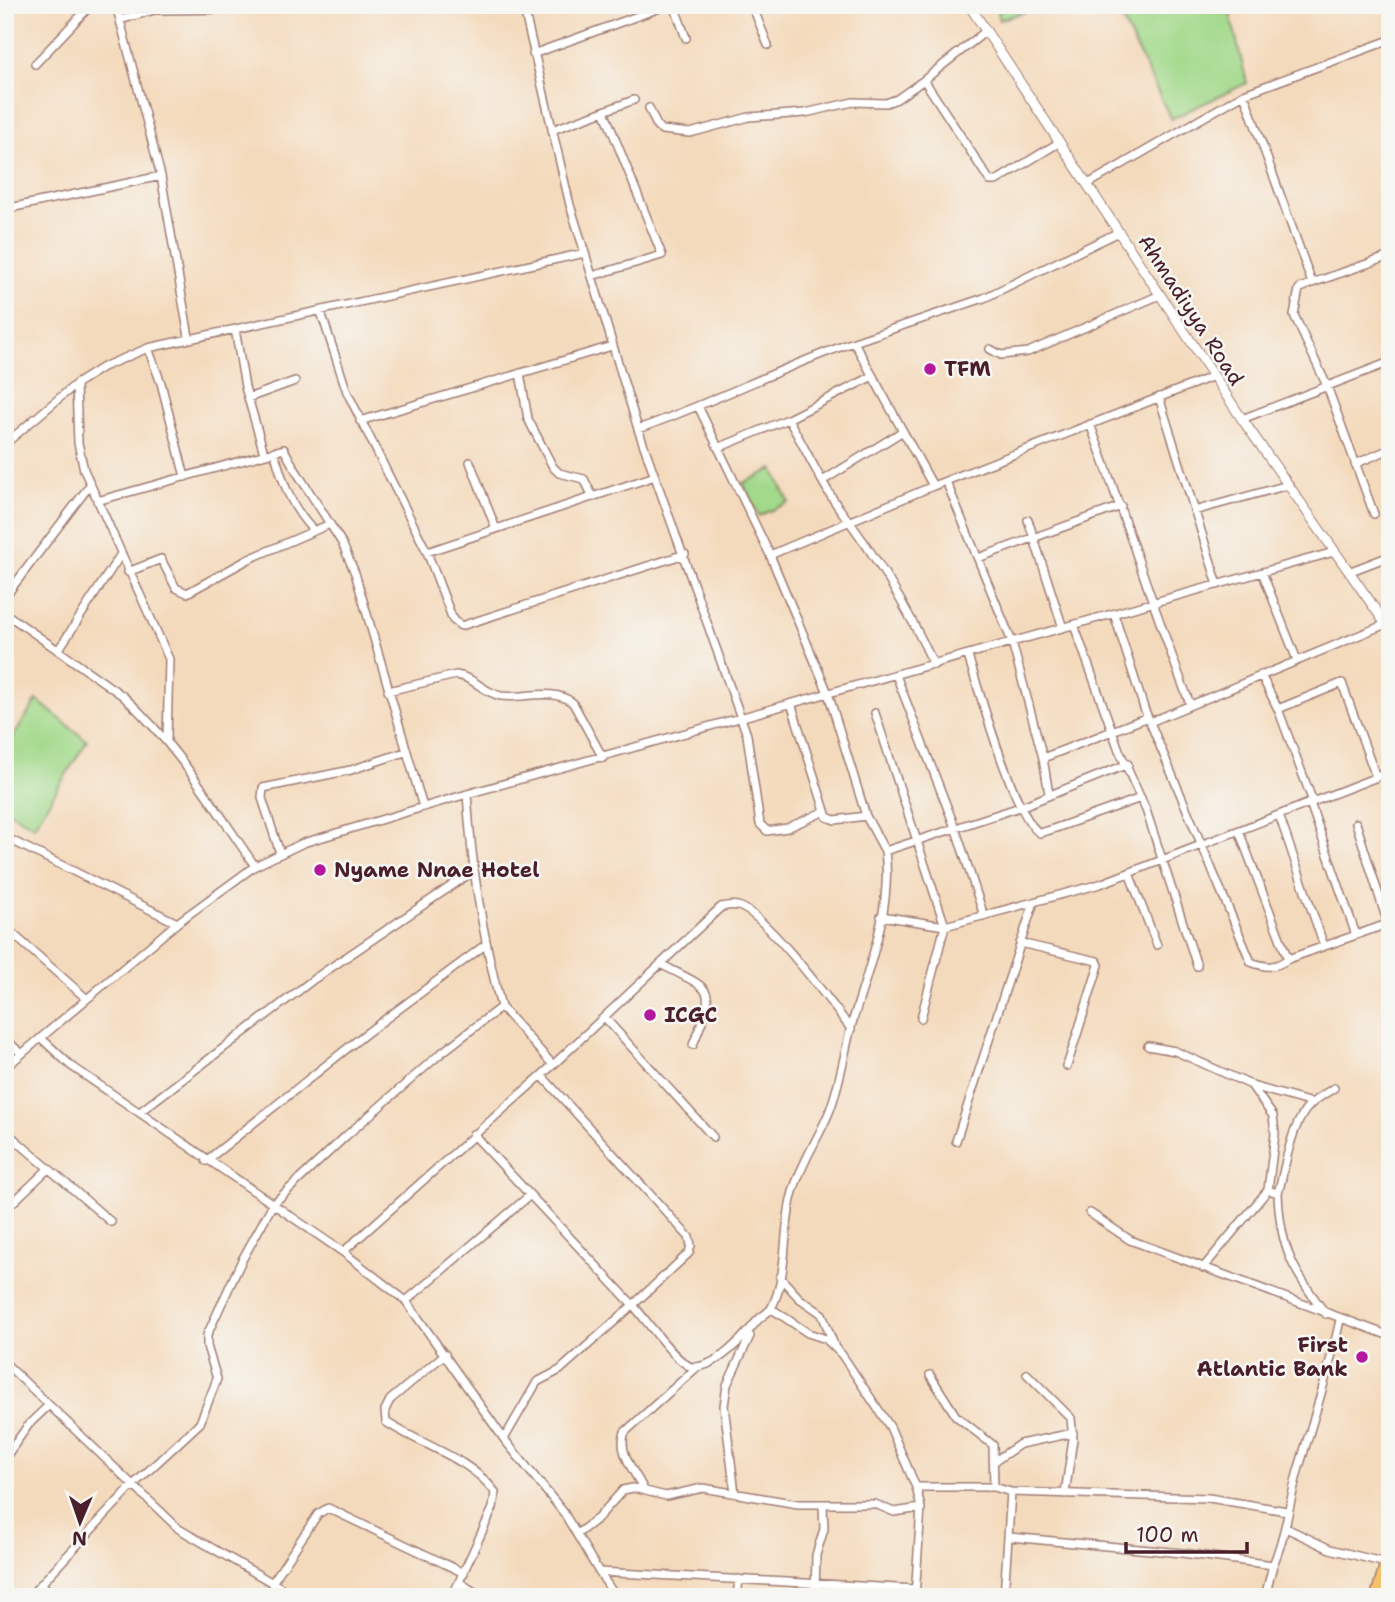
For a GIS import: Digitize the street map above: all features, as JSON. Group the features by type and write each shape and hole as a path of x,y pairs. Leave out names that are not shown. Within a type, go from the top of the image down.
{"highway":[{"path":"1377,1597 1388,1557"}],"street":[{"path":"35,64 91,5"},
{"path":"116,5 161,176 189,337"},
{"path":"120,20 154,10 241,9 258,5"},
{"path":"523,5 552,130 612,346 654,476 685,554 738,718 749,744 751,775 762,828 767,831 787,828 825,811"},
{"path":"533,54 668,5"},
{"path":"674,5 686,38"},
{"path":"752,5 768,45"},
{"name":"Ahmadiyya Road","path":"969,5 1242,419 1388,627"},
{"path":"649,108 657,126 663,130 690,133 749,117 804,113 853,102 886,103 897,99 925,80 986,31"},
{"path":"1088,184 1244,94 1390,40"},
{"path":"925,80 990,181 996,181 1060,142"},
{"path":"1244,94 1312,283"},
{"path":"552,130 634,100"},
{"path":"592,276 662,255 604,111"},
{"path":"5,209 161,176"},
{"path":"638,429 699,408 788,366 984,298 1119,232"},
{"path":"5,444 76,384 103,367 148,348 585,253"},
{"path":"1374,513 1326,386 1294,315 1299,289 1390,256"},
{"path":"990,349 1001,355 1028,352 1160,295"},
{"path":"321,312 346,392 427,552 453,620 461,626 685,554"},
{"path":"235,329 248,398 264,453"},
{"path":"854,342 933,486"},
{"path":"360,421 612,346"},
{"path":"148,348 161,383 185,477"},
{"path":"1242,419 1390,362"},
{"path":"520,373 528,419 553,467 559,473 584,479 593,497"},
{"path":"718,448 788,419 873,376"},
{"path":"770,555 933,486 1214,376"},
{"path":"248,398 295,381"},
{"path":"76,384 79,456 128,572 169,659 167,740"},
{"path":"1159,397 1218,585"},
{"path":"643,1488 624,1453 622,1440 625,1432 696,1368 743,1340 754,1325 772,1309 780,1277 790,1200 797,1177 834,1100 881,916 888,873 885,851 866,816 828,693 770,555 699,408"},
{"path":"788,419 838,507 851,520 909,611 934,665"},
{"path":"1090,424 1121,506 1151,604 1190,704"},
{"path":"824,480 903,431"},
{"path":"97,501 284,449 302,485 319,503 342,543 355,573 423,807"},
{"path":"1355,464 1390,449"},
{"path":"274,451 286,493 301,518 314,531"},
{"path":"470,462 496,529"},
{"path":"427,552 654,476"},
{"path":"946,481 1012,642 1044,758 1049,794"},
{"path":"5,597 90,485"},
{"path":"1194,511 1288,485"},
{"path":"978,558 1121,506"},
{"path":"1028,520 1063,628"},
{"path":"128,572 161,559 176,588 187,593 249,559 330,524"},
{"path":"5,1068 177,923 255,866 316,839 467,794 1334,552"},
{"path":"59,649 121,554"},
{"path":"1351,571 1390,556"},
{"path":"1262,572 1297,660"},
{"path":"5,612 124,696 167,740 255,866"},
{"path":"1114,614 1149,720 1251,961 1272,967 1389,924 1356,822"},
{"path":"1074,625 1164,859 1197,966"},
{"path":"1044,758 1388,627"},
{"path":"968,656 1020,807 1032,829 1040,833 1141,797"},
{"path":"388,691 456,675 468,676 500,696 555,695 566,698 573,704 603,758"},
{"path":"1261,675 1278,709 1356,935"},
{"path":"896,676 956,830 984,916"},
{"path":"1278,709 1342,684 1376,777"},
{"path":"792,703 827,817 835,820 866,816"},
{"path":"875,713 945,926 921,1018"},
{"path":"280,853 262,798 261,791 265,786 351,770 405,752"},
{"path":"885,851 956,830 1128,765"},
{"path":"881,916 945,926 1034,902 1129,873 1390,772"},
{"path":"467,794 472,872 485,945 501,1007 553,1065"},
{"path":"1279,815 1324,946"},
{"path":"1239,831 1288,959"},
{"path":"5,836 177,923"},
{"path":"141,1111 314,979 472,872"},
{"path":"1129,873 1157,945"},
{"path":"956,1141 1034,902"},
{"path":"344,1252 473,1134 606,1019 721,907 739,906 759,920 811,977 851,1029"},
{"path":"5,927 87,999"},
{"path":"1020,943 1099,965 1067,1066"},
{"path":"206,1161 364,1035 485,945"},
{"path":"660,964 697,981 708,992 710,1001 693,1045"},
{"path":"29,1597 133,1485 200,1423 217,1379 207,1346 207,1335 242,1260 273,1205 347,1135 440,1054 501,1007"},
{"path":"606,1019 713,1137"},
{"path":"5,1038 22,1054"},
{"path":"41,1038 71,1065 141,1111 206,1161 344,1252 406,1301 505,1439 564,1513 616,1597"},
{"path":"1148,1046 1175,1051 1251,1085 1311,1103"},
{"path":"505,1439 537,1382 560,1370 634,1305 689,1253 691,1245 689,1237 542,1076"},
{"path":"1203,1268 1268,1190 1275,1134 1273,1116 1251,1085"},
{"path":"1327,1315 1297,1278 1288,1260 1278,1193 1296,1129 1311,1103 1334,1088"},
{"path":"5,1131 111,1223"},
{"path":"473,1134 634,1305 671,1348 677,1360 696,1368"},
{"path":"5,1210 47,1170"},
{"path":"1268,1190 1278,1193"},
{"path":"406,1301 529,1196"},
{"path":"1090,1213 1117,1234 1340,1320 1390,1336"},
{"path":"599,1572 816,1584 916,1593 921,1508 916,1487 890,1427 834,1345 822,1314 799,1298 780,1277"},
{"path":"772,1309 808,1333 834,1345"},
{"path":"1265,1597 1286,1528 1287,1511 1326,1385 1340,1320"},
{"path":"735,1493 725,1418 725,1391 754,1325"},
{"path":"445,1354 390,1400 385,1410 386,1422 408,1436 477,1470 495,1492 493,1507 452,1597"},
{"path":"5,1363 180,1529 298,1597"},
{"path":"1027,1374 1067,1412 1073,1433 1065,1494"},
{"path":"930,1376 956,1416 993,1445 994,1487"},
{"path":"5,1458 29,1424 49,1405"},
{"path":"995,1461 1020,1444 1073,1433"},
{"path":"916,1487 994,1487 1011,1492 1209,1498 1287,1511"},
{"path":"577,1534 598,1518 623,1490 643,1488 666,1496 703,1489 823,1505 875,1504 894,1512 921,1508"},
{"path":"1004,1597 1011,1492"},
{"path":"815,1597 816,1555 824,1529 823,1505"},
{"path":"272,1583 318,1514 328,1508 464,1573"},
{"path":"1286,1528 1330,1549 1388,1557"},
{"path":"1010,1537 1182,1553 1273,1565"},
{"path":"737,1597 738,1579"},
{"path":"459,1582 482,1597"},
{"path":"41,1584 56,1597"}],"green space":[{"path":"996,5 1047,5 999,20"},
{"path":"1115,5 1228,5 1247,83 1171,119"},
{"path":"773,469 789,502 759,516 743,483"},
{"path":"37,700 87,741 34,826 5,810 5,749"}],"place":[{"name":"TFM","path":"930,369"},
{"name":"Nyame Nnae Hotel","path":"320,870"},
{"name":"ICGC","path":"650,1015"},
{"name":"First Atlantic Bank","path":"1362,1357"}]}
